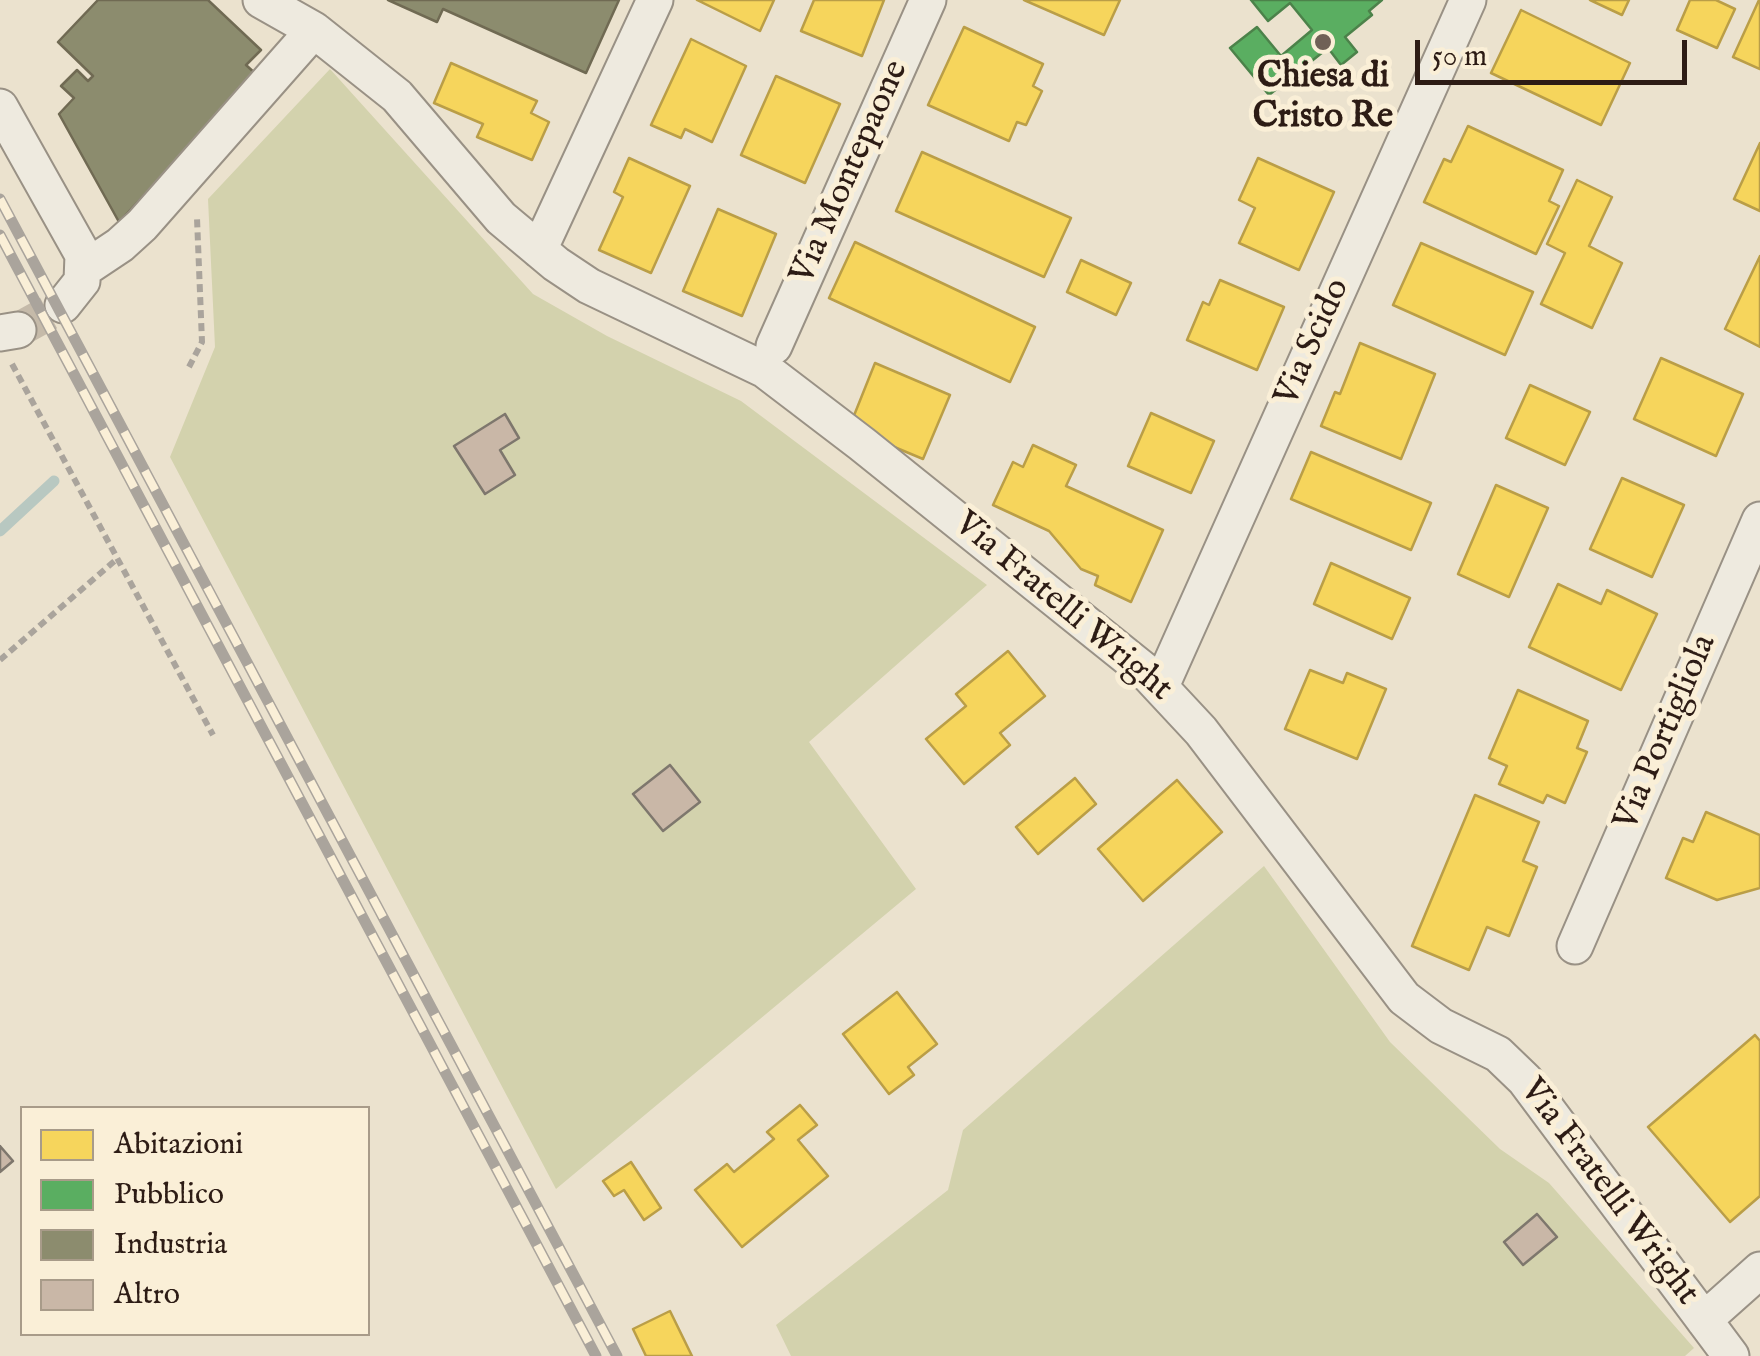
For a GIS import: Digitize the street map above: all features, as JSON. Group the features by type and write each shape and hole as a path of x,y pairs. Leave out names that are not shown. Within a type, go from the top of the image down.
{"street":[{"name":"Via Fratelli Wright","path":"261,0 314,30 397,96 502,218 539,250 589,286 777,378 1116,646 1161,686 1404,998 1431,1020 1498,1054 1525,1080 1731,1356"},
{"path":"539,250 655,0"},
{"name":"Via Montepaone","path":"774,346 928,0"},
{"name":"Via Scido","path":"1161,686 1468,0"},
{"path":"84,269 142,226 314,30"},
{"path":"0,107 78,243 84,269 76,291 63,305"},
{"name":"Via Portigliola","path":"1575,946 1760,522"},
{"path":"1704,1320 1760,1270"}],"path":[{"path":"189,367 202,342 196,212"},
{"path":"7,332 12,364 213,736"},
{"path":"0,660 118,558"}],"green space":[{"path":"330,69 533,294 607,336 741,401 987,585 809,742 916,889 556,1189 170,457 215,347 208,199"},
{"path":"1264,866 1390,1042 1500,1149 1549,1183 1694,1348 1685,1356 791,1356 776,1325 948,1190 963,1130"}],"building: Abitazioni":[{"path":"697,0 774,0 760,31"},
{"path":"814,0 884,0 862,56 801,31"},
{"path":"1024,0 1120,0 1104,35"},
{"path":"1590,0 1629,0 1622,15"},
{"path":"1690,0 1716,0 1735,9 1717,48 1677,30"},
{"path":"1760,0 1760,69 1733,57"},
{"path":"1521,10 1630,63 1601,125 1491,73"},
{"path":"964,27 1043,64 1033,86 1042,91 1026,125 1017,122 1009,141 928,105"},
{"path":"691,39 746,66 712,142 685,129 681,138 651,125"},
{"path":"451,63 537,101 531,113 549,122 532,160 477,137 483,124 434,103"},
{"path":"776,76 840,104 805,183 741,155"},
{"path":"1468,126 1563,170 1549,201 1559,206 1536,254 1424,202 1444,159 1451,162"},
{"path":"1760,143 1760,211 1734,199"},
{"path":"922,152 1071,218 1044,277 896,211"},
{"path":"629,158 690,186 651,273 599,250 623,197 614,192"},
{"path":"1258,158 1334,192 1299,270 1239,243 1255,208 1239,200"},
{"path":"1577,180 1612,197 1589,246 1622,263 1592,328 1541,304 1565,253 1547,244"},
{"path":"718,209 776,234 742,316 683,291"},
{"path":"855,242 1035,327 1010,382 829,298"},
{"path":"1421,243 1533,292 1505,355 1393,305"},
{"path":"1760,256 1760,347 1725,329"},
{"path":"1081,260 1131,283 1116,315 1067,292"},
{"path":"1220,280 1284,307 1257,370 1187,340 1203,302 1209,305"},
{"path":"1360,343 1435,374 1401,459 1321,426 1335,392 1340,394"},
{"path":"1661,358 1743,394 1716,456 1634,419"},
{"path":"875,363 950,395 923,459 849,428"},
{"path":"1530,385 1590,412 1565,465 1506,438"},
{"path":"1151,413 1214,441 1191,493 1128,466"},
{"path":"1033,445 1076,465 1066,486 1163,530 1131,602 1095,585 1098,576 1081,569 1049,531 993,505 1013,462 1023,467"},
{"path":"1311,452 1431,503 1411,550 1291,499"},
{"path":"1622,478 1684,505 1652,577 1590,549"},
{"path":"1496,485 1548,508 1509,597 1458,574"},
{"path":"1331,563 1410,598 1392,639 1314,604"},
{"path":"1558,584 1601,604 1607,590 1657,614 1621,690 1529,647"},
{"path":"1008,651 1045,696 1000,733 1010,745 964,784 926,739 966,706 956,694"},
{"path":"1310,670 1343,683 1347,673 1386,689 1357,759 1285,729"},
{"path":"1518,690 1588,721 1577,748 1587,752 1565,803 1547,795 1543,803 1499,784 1507,766 1489,758"},
{"path":"1075,778 1096,804 1038,854 1016,827"},
{"path":"1177,780 1222,832 1143,901 1098,849"},
{"path":"1475,795 1539,822 1523,861 1537,867 1509,936 1487,927 1469,970 1412,946"},
{"path":"1706,812 1760,835 1760,888 1717,900 1666,878 1683,838 1693,842"},
{"path":"897,992 937,1044 908,1067 914,1075 889,1094 843,1034"},
{"path":"1755,1035 1760,1041 1760,1196 1730,1222 1648,1127"},
{"path":"800,1105 817,1125 798,1140 828,1176 742,1247 695,1190 727,1164 734,1172 774,1139 767,1132"},
{"path":"631,1162 661,1208 644,1220 624,1190 614,1196 603,1181"},
{"path":"670,1311 692,1356 646,1356 633,1329"}],"building: Pubblico":[{"name":"Chiesa di Cristo Re","path":"1251,0 1382,0 1369,11 1372,15 1345,37 1357,52 1341,65 1328,48 1269,95 1230,48 1257,27 1281,56 1312,30 1290,3 1268,21"}],"building: Industria":[{"path":"98,0 208,0 261,50 246,65 257,75 119,222 59,114 74,98 61,86 77,70 88,81 93,76 58,42"},
{"path":"388,0 619,0 586,73 443,9 437,22"}],"building: Altro":[{"path":"505,414 519,438 500,450 515,475 485,494 454,446"},
{"path":"670,765 700,802 663,831 633,794"},
{"path":"0,1146 13,1161 0,1172"},
{"path":"1537,1214 1557,1237 1523,1265 1504,1242"}],"waterway":[{"path":"0,531 54,481"}],"tunnel":[{"path":"18,330 63,305"}],"railway":[{"path":"0,199 617,1356"},
{"path":"0,235 596,1356"}],"place":[{"name":"Chiesa di Cristo Re","path":"1323,42"}]}
